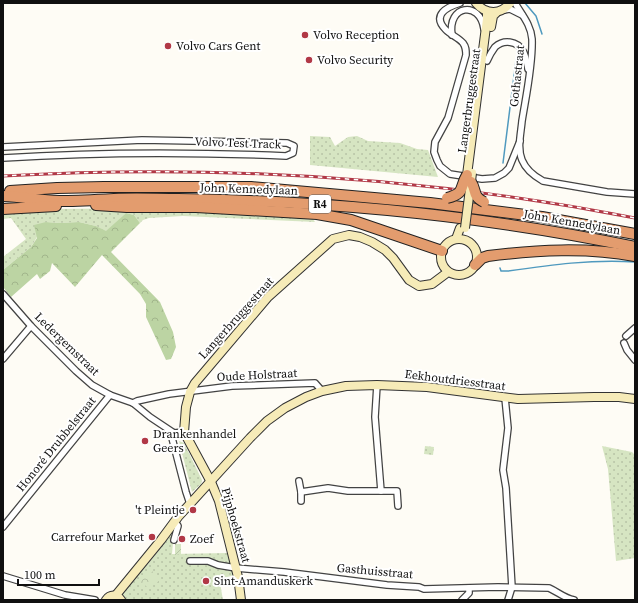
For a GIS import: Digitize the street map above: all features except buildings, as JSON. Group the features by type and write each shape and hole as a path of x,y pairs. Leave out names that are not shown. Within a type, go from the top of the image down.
{"highway":[{"path":"251,187 284,185 447,198 460,193 463,188 464,181 469,176 475,195 478,199 484,202 559,214 635,229"},
{"name":"John Kennedylaan","path":"3,192 57,188 104,187 251,187 430,203 542,217 635,234"},
{"name":"John Kennedylaan","path":"3,196 53,201 179,199 353,207 494,222 635,247"},
{"name":"John Kennedylaan","path":"3,209 94,204 181,203 305,208 536,234 635,251"},
{"path":"94,204 127,207 196,207 317,214 350,220 442,251"},
{"path":"476,265 482,258 488,256 529,251 575,250 635,256"}],"street":[{"path":"460,3 448,7 441,15 441,25 446,31 463,43 466,48 466,55 448,118 435,142 434,152 437,160 440,166 450,174 482,179 495,178 509,168 520,141"},
{"path":"476,3 480,7 495,11 510,9 523,15"},
{"name":"Langerbruggestraat","path":"442,251 448,243 456,239 462,228 488,19 495,11 510,3"},
{"name":"Gothastraat","path":"516,3 530,28 532,39 520,141"},
{"path":"452,35 451,24 453,18 457,13 468,9 475,11 482,19 485,40"},
{"name":"Langerbruggestraat","path":"469,176 491,27 495,11"},
{"path":"487,61 495,47 500,44 510,42 518,45 523,52 529,72"},
{"name":"Volvo Test Track","path":"3,147 142,140 287,143 294,146 293,153 286,156 150,152 90,153 3,158"},
{"path":"520,141 523,162 528,170 544,181 607,192 635,194"},
{"name":"Langerbruggestraat","path":"462,228 466,240"},
{"name":"Langerbruggestraat","path":"190,392 201,374 268,297 333,238 349,235 360,237 372,242 385,250 393,258 409,280 419,286 432,284 448,272"},
{"path":"442,251 442,262 448,272 463,275 472,270 476,265 477,253 471,243 466,240 456,239"},
{"name":"Ledergemstraat","path":"3,294 31,326 92,385 110,395 133,403 150,417 174,433"},
{"path":"3,359 31,326"},
{"path":"626,336 635,328"},
{"path":"624,343 627,350 635,360"},
{"name":"Oude Holstraat","path":"190,392 232,386 307,384 311,382 315,383 322,391"},
{"path":"376,385 375,417 381,492"},
{"name":"Eekhoutdriesstraat","path":"118,598 175,522 250,438 285,408 306,397 322,391 346,386 376,385 434,387 518,399 608,397 635,399"},
{"path":"133,403 169,394 190,392 186,406 184,432 174,433 172,438 190,504"},
{"name":"Honoré Drubbelstraat","path":"3,527 110,395"},
{"path":"505,398 508,428 503,470 506,488 512,587 508,600"},
{"name":"Pijphoekstraat","path":"184,432 211,482 222,512 236,568 241,600"},
{"path":"299,481 301,501"},
{"path":"301,492 328,488 348,491 397,492 398,506"},
{"path":"174,540 178,526 175,522"},
{"name":"Gasthuisstraat","path":"190,561 208,561 218,565 236,568 284,572 387,585 419,586 424,589 512,587 549,588 565,598 574,600"},
{"path":"4,578 64,597 95,600"},
{"path":"462,600 469,593 469,588"},
{"path":"106,600 109,596 118,598"}],"green space":[{"path":"310,136 330,137 335,146 348,137 357,136 368,141 400,143 417,149 428,150 438,177 310,165"},
{"path":"148,208 312,218 315,222 183,216 149,218 140,223 134,215 126,213 106,232 96,226 79,222 46,222 31,247 3,270 3,257 26,239 11,218 3,219 3,213 54,209"},
{"path":"126,213 134,215 140,223 111,252 160,302 173,332 176,347 171,359 166,360 146,317 146,304 140,294 102,255 75,287 52,263 50,271 40,279 37,274 11,297 3,287 3,270 31,247 37,238 34,225 46,222 79,222 96,226 106,231"},
{"path":"179,441 184,443 202,480 201,484 192,492"},
{"path":"425,446 434,447 433,455 424,454"},
{"path":"602,446 632,452 635,455 635,558 616,561 608,469"},
{"path":"174,531 172,554 228,553 235,575 227,577 225,582 220,583 223,600 123,600 121,595 123,591 148,564"},
{"path":"175,544 181,544 181,554 175,555"},
{"path":"151,571 156,573 158,582 152,584 151,587 148,588 141,581"}],"waterway":[{"path":"525,3 536,16 542,34"},
{"path":"503,163 516,60"},
{"path":"500,268 501,271 508,271 587,262 635,262"}],"railway":[{"path":"3,176 162,172 241,173 320,177 478,192 635,218"}],"place":[{"name":"Volvo Reception","path":"305,35"},
{"name":"Volvo Cars Gent","path":"168,46"},
{"name":"Volvo Security","path":"309,60"},
{"name":"Drankenhandel Geers","path":"145,441"},
{"name":"'t Pleintje","path":"193,510"},
{"name":"Carrefour Market","path":"152,537"},
{"name":"Zoef","path":"182,539"},
{"name":"Sint-Amanduskerk","path":"206,581"}]}
